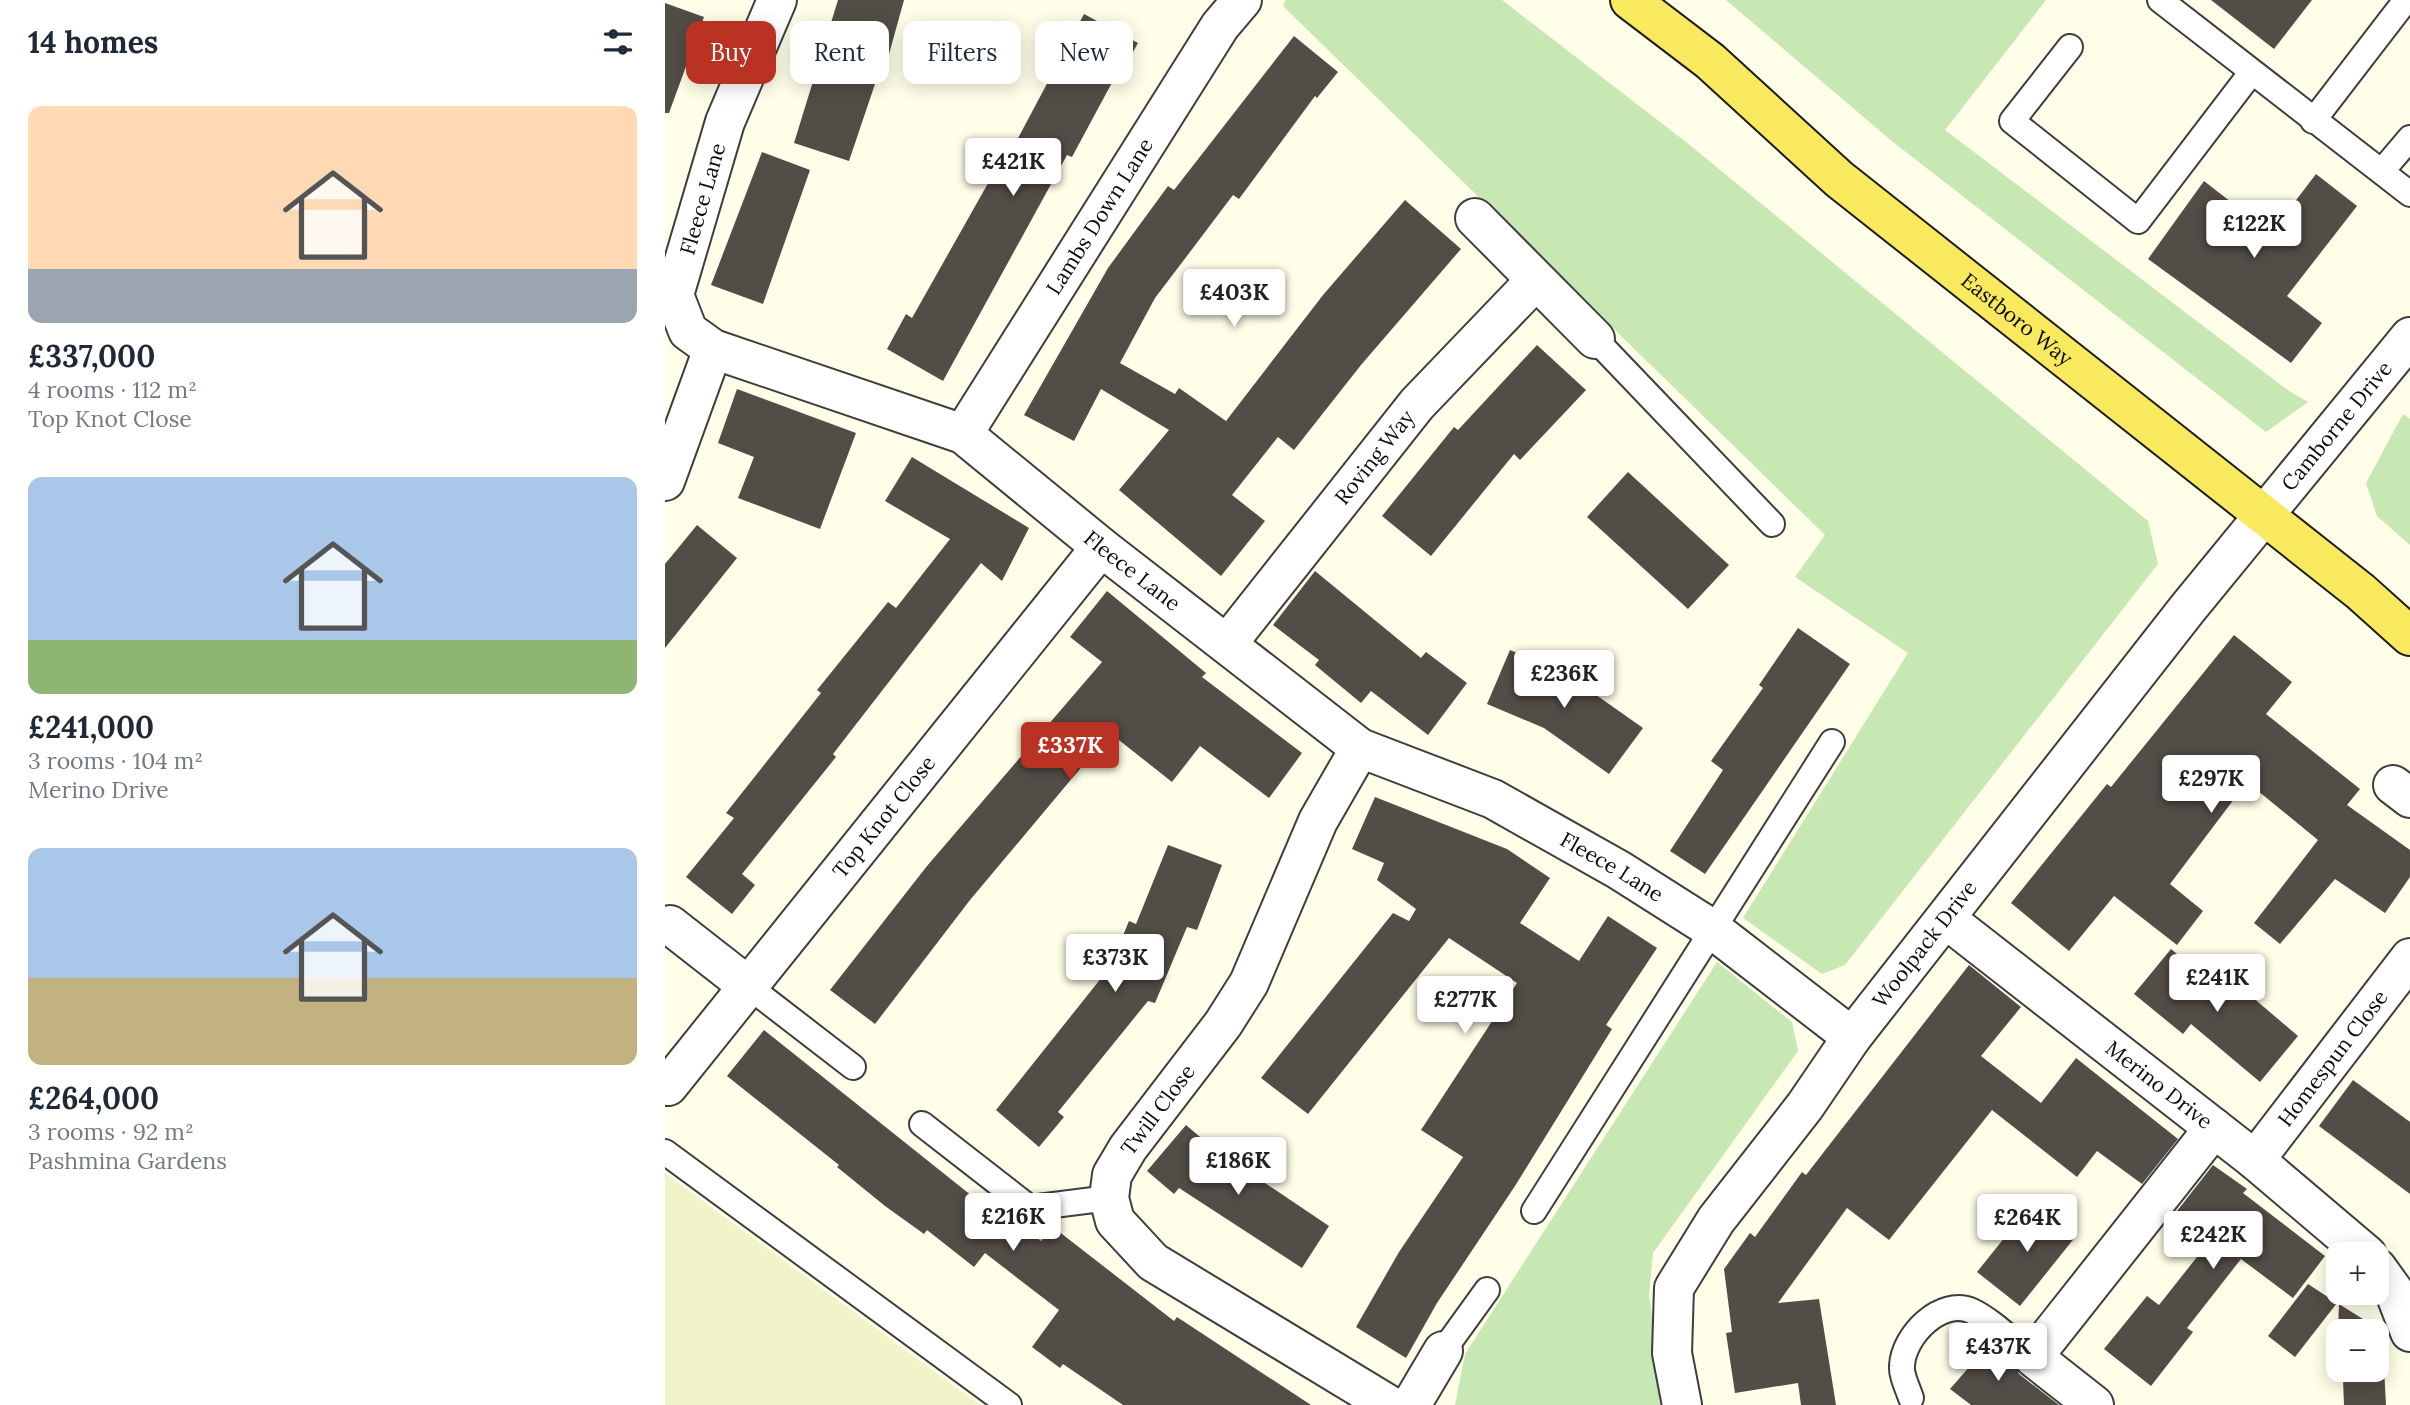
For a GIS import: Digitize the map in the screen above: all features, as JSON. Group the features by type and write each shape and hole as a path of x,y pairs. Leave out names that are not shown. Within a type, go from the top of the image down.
{"main road":[{"name":"Eastboro Way","path":"1630,0 1710,61 1839,179 2361,592 2410,635"}],"street":[{"name":"Fleece Lane","path":"777,0 725,121 674,295 688,331 713,349 963,434 1101,547 1360,748 1493,799 1619,870 1712,929 1852,1037"},
{"name":"Lambs Down Lane","path":"963,434 1220,26 1242,0"},
{"path":"1475,218 1535,281 1595,338"},
{"name":"Roving Way","path":"1227,644 1417,404 1535,281"},
{"name":"Camborne Drive","path":"2263,517 2410,337"},
{"path":"665,481 713,349"},
{"name":"Woolpack Drive","path":"1682,1405 1672,1353 1674,1288 1716,1220 1805,1106 1852,1037 2188,608 2263,517"},
{"name":"Top Knot Close","path":"668,1086 1101,547"},
{"name":"Twill Close","path":"1109,1198 1112,1175 1128,1148 1223,1024 1249,983 1318,821 1360,748"},
{"name":"Merino Drive","path":"1946,919 2255,1160 2352,1242"},
{"path":"668,923 748,986"},
{"name":"Homespun Close","path":"2255,1160 2410,958"},
{"path":"2094,1405 2032,1357 2214,1128"},
{"path":"1109,1198 1115,1221 1153,1262 1389,1405"},
{"path":"2389,1285 2395,1293 2410,1332"},
{"path":"1411,1405 1443,1351"}],"lane":[{"path":"2160,0 2410,194"},
{"path":"2313,121 2406,0"},
{"path":"2070,47 2012,121 2138,221 2251,73"},
{"path":"2382,171 2410,138"},
{"path":"1595,338 1772,524"},
{"path":"1534,1211 1832,742"},
{"path":"748,986 853,1067"},
{"path":"922,1124 1030,1208 1109,1198"},
{"path":"665,1152 1009,1405"},
{"path":"1443,1351 1487,1290"},
{"path":"1911,1398 1902,1367 1910,1342 1930,1317 1948,1307 1972,1311 2032,1357"}],"green space":[{"path":"1286,0 1502,0 1686,142 2148,521 2158,564 1845,965 1822,974 1743,918 1908,653 1795,577 1825,535 1283,6"},
{"path":"1726,0 2046,0 1945,130 2289,391 2308,402 2266,432 1893,142"},
{"path":"2403,414 2410,419 2410,545 2377,516 2366,483"},
{"path":"1717,962 1792,1022 1798,1051 1653,1253 1649,1294 1664,1405 1455,1405 1465,1354"},
{"path":"665,1173 980,1405 665,1405"}],"building":[{"path":"838,0 904,0 889,54 889,21 832,21"},
{"path":"2211,0 2312,0 2274,49"},
{"path":"665,3 704,17 703,21 686,21 686,66 669,113 665,113"},
{"path":"1084,14 1097,21 1080,21"},
{"path":"1294,36 1338,72 1317,98 1315,96 1239,199 1233,195 1155,298 1120,363 1175,394 1179,388 1226,421 1323,295 1405,200 1461,249 1361,365 1294,450 1278,437 1232,495 1265,521 1221,576 1119,490 1169,430 1101,389 1074,441 1024,415 1108,268 1168,186 1174,190"},
{"path":"812,84 875,84 849,161 794,143"},
{"path":"1047,84 1111,84 1072,157 1067,155 943,381 887,349 906,314 912,318 1004,155 1008,157"},
{"path":"762,152 810,170 763,304 711,285"},
{"path":"2316,174 2357,206 2287,296 2322,323 2291,363 2148,259 2204,181 2271,233"},
{"path":"1537,345 1586,390 1520,460 1514,454 1431,556 1382,516 1454,427 1458,430"},
{"path":"737,389 856,433 820,529 738,498 754,457 718,443"},
{"path":"912,457 1029,528 1002,581 981,563 833,754 836,757 742,874 755,885 732,914 686,877 734,818 726,813 821,693 817,690 888,602 896,608 950,539 885,501"},
{"path":"1628,472 1729,565 1688,609 1587,517"},
{"path":"697,525 737,558 665,648 665,564"},
{"path":"1315,571 1421,658 1426,652 1467,683 1428,735 1371,691 1361,703 1315,665 1319,660 1273,625"},
{"path":"1107,591 1206,673 1202,677 1302,753 1269,798 1200,746 1172,782 1110,733 970,900 875,1024 830,990 927,866 1102,662 1070,637"},
{"path":"1798,628 1850,664 1705,874 1670,851 1723,770 1711,761 1763,688 1759,685"},
{"path":"2234,635 2292,682 2266,714 2360,789 2347,805 2410,850 2410,877 2385,913 2335,879 2280,944 2254,923 2318,840 2247,782 2170,884 2203,911 2177,945 2114,896 2069,951 2011,903 2107,784 2111,787"},
{"path":"1510,650 1565,673 1643,728 1609,774 1544,728 1487,704"},
{"path":"1375,797 1507,849 1550,878 1520,923 1579,961 1608,916 1657,948 1606,1025 1612,1029 1515,1186 1437,1303 1406,1358 1356,1327 1399,1252 1463,1157 1421,1130 1517,983 1449,938 1308,1114 1261,1078 1393,913 1409,921 1416,909 1377,880 1384,863 1352,849"},
{"path":"1168,845 1222,865 1197,930 1187,927 1155,1003 1148,1001 1058,1112 1064,1117 1039,1147 996,1110 1110,967 1129,921 1136,924"},
{"path":"2171,949 2222,991 2231,979 2298,1036 2260,1082 2191,1024 2183,1034 2134,994"},
{"path":"1969,965 2021,1007 1981,1056 2041,1103 2076,1058 2178,1139 2142,1184 2097,1151 2077,1177 1992,1110 1889,1240 1847,1208 1778,1303 1819,1299 1836,1405 1801,1405 1798,1383 1735,1393 1726,1333 1732,1332 1724,1269 1750,1233 1755,1237 1802,1172 1806,1175"},
{"path":"764,1030 977,1200 981,1195 1041,1241 1053,1227 1174,1321 1177,1317 1311,1405 1123,1405 1063,1364 1060,1368 1032,1347 1059,1310 985,1253 974,1267 927,1230 924,1234 885,1206 837,1167 839,1165 727,1076"},
{"path":"2353,1080 2410,1122 2410,1194 2319,1126"},
{"path":"1186,1125 1213,1148 1329,1226 1302,1268 1179,1188 1174,1194 1147,1171"},
{"path":"2213,1165 2247,1189 2243,1193 2325,1256 2293,1298 2241,1259 2187,1328 2193,1332 2151,1386 2104,1349 2147,1296 2159,1305 2212,1238 2177,1211"},
{"path":"2033,1202 2076,1236 2020,1306 1977,1272"},
{"path":"2308,1284 2326,1296 2326,1305 2335,1305 2295,1357 2268,1336"},
{"path":"2341,1305 2363,1319 2338,1319"},
{"path":"1991,1342 2012,1359 2019,1374 2059,1405 1971,1405 1950,1389"},
{"path":"2343,1382 2385,1382 2386,1405 2344,1405"}]}
